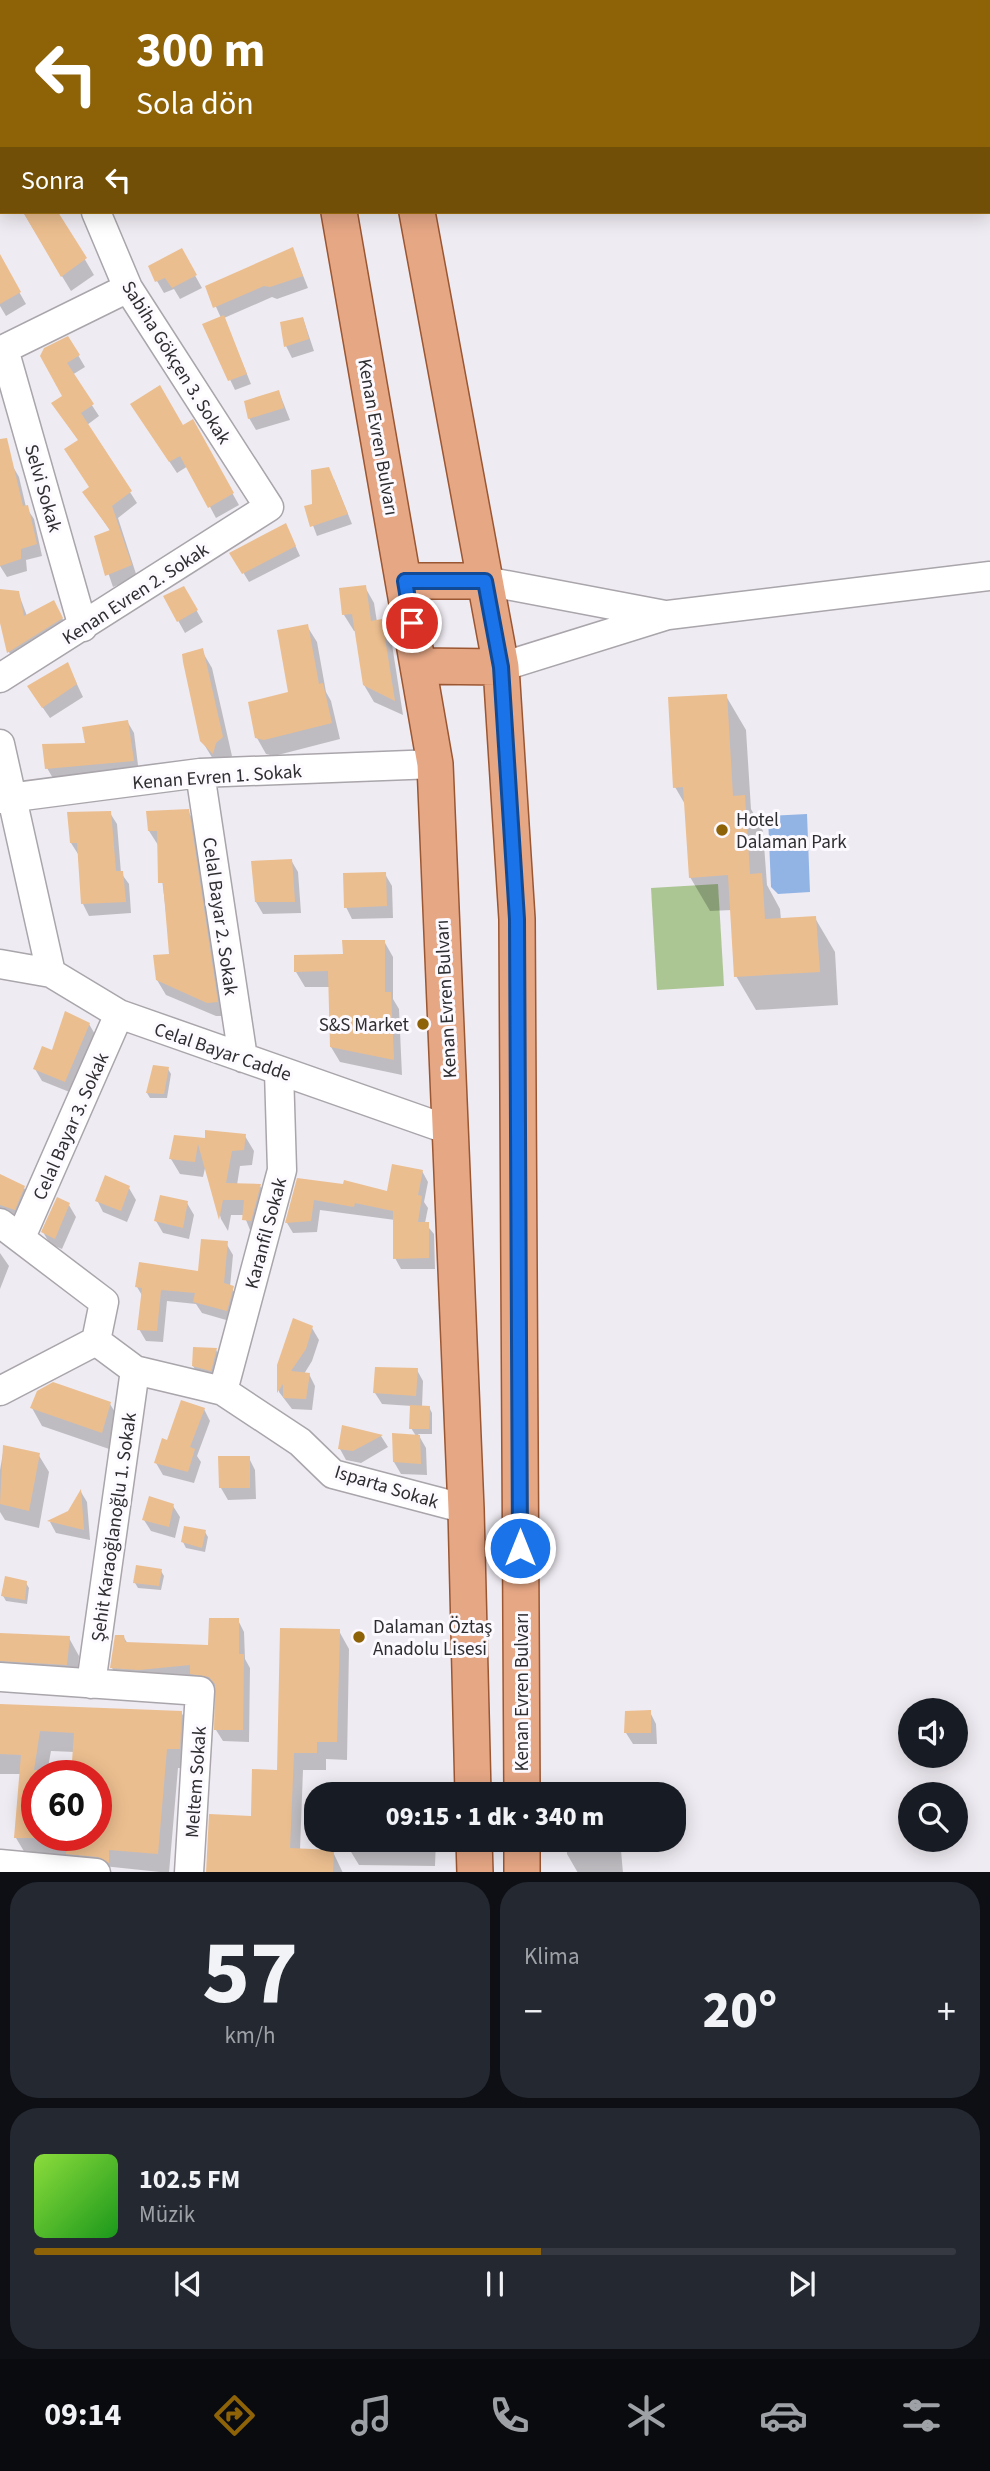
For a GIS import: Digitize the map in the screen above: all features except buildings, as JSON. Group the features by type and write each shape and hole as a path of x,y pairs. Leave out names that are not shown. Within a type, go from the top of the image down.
{"main road":[{"name":"Kenan Evren Bulvarı","path":"339,214 435,764 452,1131 473,1782"},
{"name":"Kenan Evren Bulvarı","path":"417,214 501,667 517,919 522,1782"},
{"path":"405,581 485,581"},
{"path":"419,666 501,667"},
{"path":"474,1852 475,1872"},
{"path":"522,1852 522,1872"}],"street":[{"name":"Sabiha Gökçen 3. Sokak","path":"97,214 128,288 269,507"},
{"path":"2,350 128,288"},
{"name":"Selvi Sokak","path":"2,350 83,627"},
{"name":"Kenan Evren 2. Sokak","path":"0,678 269,507"},
{"path":"501,667 668,615 990,576"},
{"path":"485,581 668,615"},
{"path":"0,744 7,798 51,974"},
{"name":"Kenan Evren 1. Sokak","path":"7,798 200,773 435,764"},
{"name":"Celal Bayar 2. Sokak","path":"200,773 243,1058"},
{"name":"Celal Bayar Cadde","path":"0,964 51,974 119,1014 452,1131"},
{"name":"Celal Bayar 3. Sokak","path":"11,1230 119,1014"},
{"name":"Karanfil Sokak","path":"223,1391 282,1170 279,1071"},
{"path":"0,1391 96,1341 104,1302 11,1230"},
{"name":"Isparta Sokak","path":"96,1341 135,1370 223,1391 299,1442 333,1474 466,1509"},
{"name":"Şehit Karaoğlanoğlu 1. Sokak","path":"91,1684 135,1370"},
{"path":"0,1677 91,1684"},
{"name":"Meltem Sokak","path":"91,1684 200,1691 189,1872"},
{"path":"0,1864 96,1872"}],"green space":[{"path":"718,884 724,986 657,990 651,888"}],"water":[{"path":"807,814 810,892 778,894 771,887 768,816"}],"place":[{"name":"Hotel Dalaman Park","path":"722,830"},
{"name":"S&S Market","path":"423,1024"},
{"name":"Dalaman Öztaş Anadolu Lisesi","path":"359,1637"}],"route":[{"path":"412,623 405,581 485,581 501,667 517,919 520,1548"}]}
